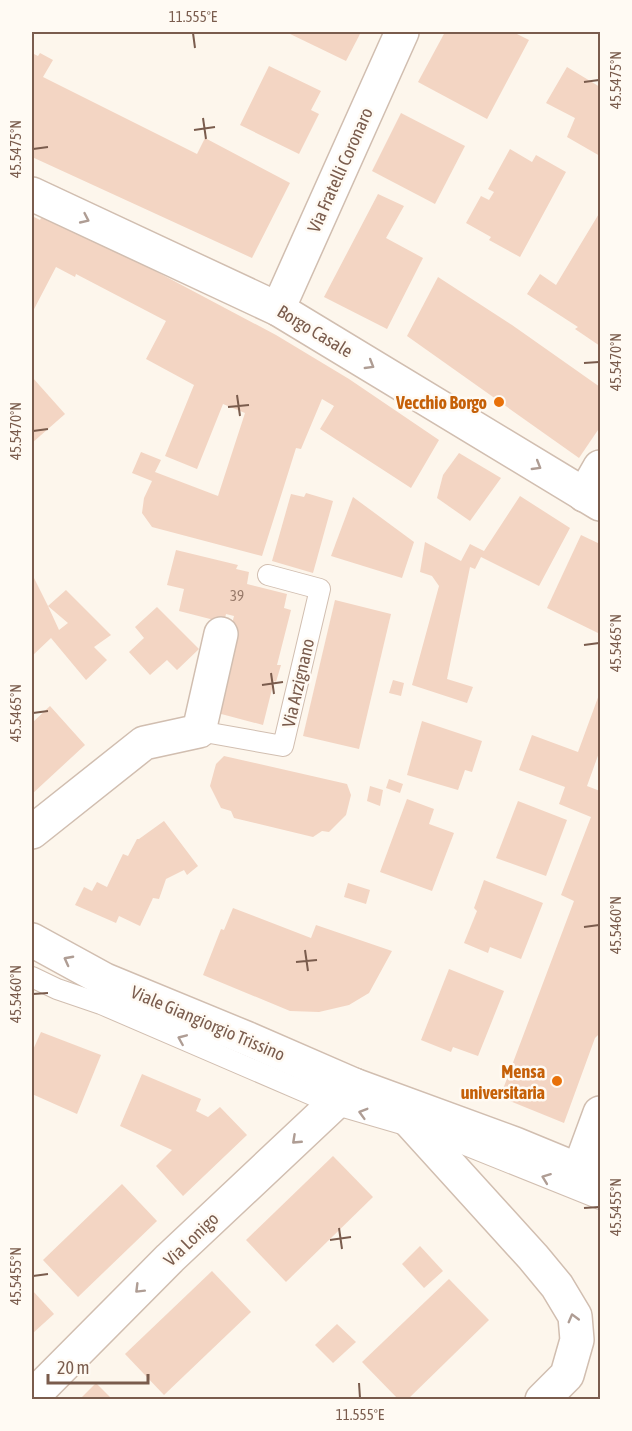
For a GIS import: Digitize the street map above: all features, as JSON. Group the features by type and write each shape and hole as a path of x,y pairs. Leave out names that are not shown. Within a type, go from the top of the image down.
{"street":[{"name":"Via Fratelli Coronaro","path":"278,309 402,32"},
{"name":"Borgo Casale","path":"32,194 278,309 592,500 600,467"},
{"path":"199,731 221,634"},
{"name":"Via Arzignano","path":"32,832 144,743 199,731"},
{"name":"Viale Giangiorgio Trissino","path":"32,940 105,980 246,1038 343,1095 389,1098 590,1174 600,1113"},
{"name":"Via Lonigo","path":"32,1397 170,1258 343,1095"},
{"name":"Viale Giangiorgio Trissino","path":"389,1098 557,1286 575,1316 577,1340 567,1375 542,1400"}],"lane":[{"name":"Via Arzignano","path":"199,731 283,746 320,589 268,575"},
{"path":"32,977 57,989 343,1095 418,1129 443,1136 600,1199"}],"building":[{"path":"286,32 361,32 346,61"},
{"path":"445,32 513,32 529,40 487,119 418,82"},
{"path":"32,53 38,56 40,53 53,60 43,77 197,154 205,138 290,183 252,258 32,157"},
{"path":"269,66 321,91 311,110 319,114 299,154 240,125"},
{"path":"567,67 600,87 600,156 567,137 575,118 546,103"},
{"path":"401,113 465,146 435,204 372,171"},
{"path":"510,149 532,162 536,155 566,172 520,257 489,240 491,237 466,223 481,196 489,200 494,192 488,189"},
{"path":"378,194 404,206 386,238 423,258 387,329 324,297"},
{"path":"44,212 276,335 349,379 439,440 411,488 320,429 334,406 322,399 301,449 296,448 262,556 152,527 142,513 144,498 152,481 132,473 141,452 161,460 155,472 218,496 245,413 223,404 197,469 165,456 194,385 146,359 166,321 76,274 75,277 56,267 32,313 32,216 40,220"},
{"path":"600,212 600,346 575,329 578,327 527,294 540,274 556,285"},
{"path":"438,277 512,325 600,387 600,427 579,458 407,336"},
{"path":"32,377 65,414 32,443"},
{"path":"459,453 501,478 470,521 437,498 443,475"},
{"path":"306,493 333,501 313,573 272,561 291,494 304,497"},
{"path":"520,496 570,528 539,586 481,557 475,569 470,567 447,679 473,687 467,703 412,685 439,586 432,576 420,572 425,542 461,561 470,544 484,551"},
{"path":"353,497 414,542 402,578 331,556"},
{"path":"581,535 600,544 600,634 547,608"},
{"path":"176,550 238,565 236,569 249,572 247,584 287,594 284,608 291,610 277,665 281,665 276,682 274,681 263,725 210,711 234,616 226,614 225,618 219,617 218,621 179,611 184,589 167,585"},
{"path":"32,574 48,606 66,590 111,635 94,647 107,660 86,680 51,638 32,656","holes":["48,606 68,623 59,630"]},
{"path":"335,600 391,614 359,749 303,736"},
{"path":"157,607 199,649 177,670 167,660 150,675 129,652 144,638 135,627"},
{"path":"393,680 404,683 401,696 389,693"},
{"path":"600,692 600,750 587,786 600,791 600,1033 595,1038 564,1123 500,1097 574,901 561,895 591,817 559,804 565,787 519,770 532,735 578,752"},
{"path":"50,706 85,745 32,794 32,723"},
{"path":"422,721 482,741 472,772 465,770 458,790 407,775"},
{"path":"224,756 347,784 351,795 346,815 329,832 322,831 313,837 234,818 231,811 221,808 210,786 216,764"},
{"path":"389,779 403,784 400,793 386,788"},
{"path":"370,786 383,790 380,806 367,801"},
{"path":"407,799 434,809 429,824 454,833 432,891 380,872"},
{"path":"518,801 567,820 546,876 496,858"},
{"path":"164,821 198,866 187,875 184,870 166,879 159,899 153,898 140,926 119,916 116,923 75,905 84,887 92,891 97,882 107,887 123,854 128,856 137,839"},
{"path":"484,880 543,903 521,959 490,947 488,953 464,943 477,911 474,908"},
{"path":"348,883 370,890 366,904 344,897"},
{"path":"233,908 311,938 316,925 392,951 369,993 349,1005 319,1012 290,1011 203,975 221,929 224,930"},
{"path":"449,969 504,991 478,1056 453,1047 451,1052 421,1040"},
{"path":"41,1032 101,1055 77,1114 32,1094 32,1052"},
{"path":"142,1074 201,1099 196,1111 208,1117 220,1107 247,1135 183,1196 156,1166 172,1150 120,1126"},
{"path":"333,1156 373,1197 286,1282 246,1240"},
{"path":"122,1184 157,1221 78,1297 43,1260"},
{"path":"420,1246 443,1271 424,1288 402,1264"},
{"path":"212,1271 251,1312 164,1395 125,1354"},
{"path":"449,1279 489,1320 407,1400 399,1400 362,1362"},
{"path":"32,1290 54,1314 33,1333 32,1331"},
{"path":"337,1324 356,1342 333,1363 315,1345"},
{"path":"96,1383 113,1400 79,1400"}],"place":[{"name":"Vecchio Borgo","path":"499,402"},
{"name":"Mensa universitaria","path":"557,1081"}]}
